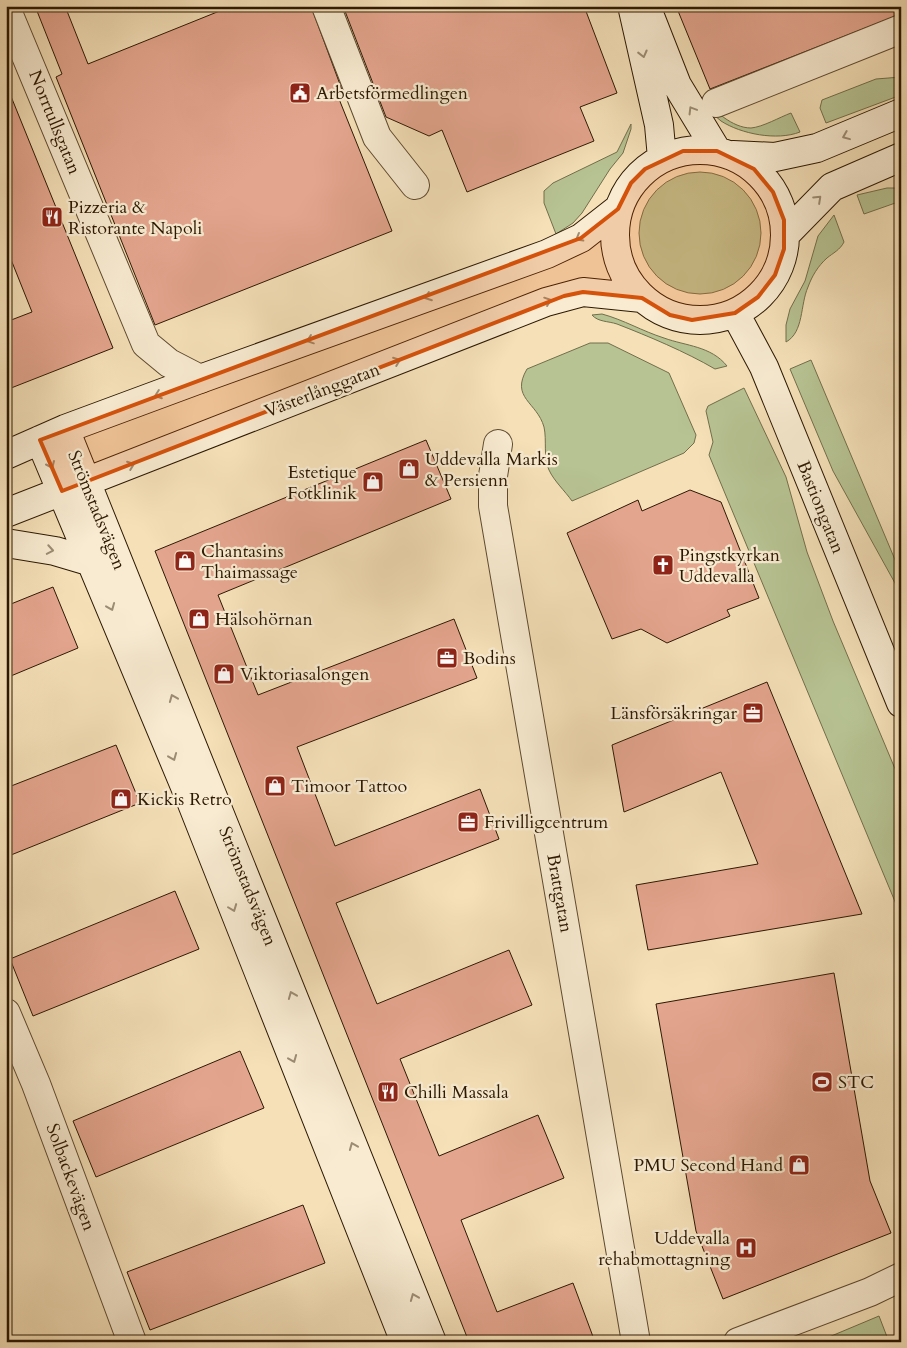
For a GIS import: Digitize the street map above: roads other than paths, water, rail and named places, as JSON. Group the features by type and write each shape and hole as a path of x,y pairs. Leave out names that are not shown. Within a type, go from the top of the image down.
{"main road":[{"path":"326,6 377,137 415,186"},
{"path":"632,6 659,125 662,158"},
{"path":"646,6 678,85 723,153"},
{"name":"Norrtullsgatan","path":"6,8 146,344 169,363 200,379"},
{"path":"716,103 901,29"},
{"name":"Västerlånggatan","path":"723,153 754,169 774,192 784,220 785,235 781,262 775,275 758,297 735,313 714,319 692,320 670,315 642,298 623,272 616,252 614,231 618,210 632,183 645,169 662,158 683,151 723,153 775,157 817,148 901,113"},
{"path":"785,235 832,187 901,157"},
{"name":"Västerlånggatan","path":"6,455 65,429 548,254 580,238 618,210"},
{"name":"Västerlånggatan","path":"6,513 546,302 582,292 642,298"},
{"name":"Bastiongatan","path":"735,313 764,367 901,703"},
{"name":"Strömstadsvägen","path":"65,429 74,487 92,562 192,801 405,1342"},
{"name":"Strömstadsvägen","path":"40,440 74,487 432,1342"},
{"name":"Brattgatan","path":"498,444 493,476 493,506 636,1342"},
{"path":"6,543 55,551 92,562"},
{"name":"Solbackevägen","path":"6,1013 40,1093 132,1342"},
{"path":"738,1342 898,1286"}],"place":[{"name":"Arbetsförmedlingen","path":"300,93"},
{"name":"Pizzeria & Ristorante Napoli","path":"52,217"},
{"name":"Uddevalla Markis & Persienn","path":"409,469"},
{"name":"Estetique Fotklinik","path":"373,482"},
{"name":"Chantasins Thaimassage","path":"185,561"},
{"name":"Pingstkyrkan Uddevalla","path":"663,565"},
{"name":"Hälsohörnan","path":"199,619"},
{"name":"Bodins","path":"447,658"},
{"name":"Viktoriasalongen","path":"224,674"},
{"name":"Länsförsäkringar","path":"753,713"},
{"name":"Timoor Tattoo","path":"275,786"},
{"name":"Kickis Retro","path":"121,799"},
{"name":"Frivilligcentrum","path":"468,822"},
{"name":"STC","path":"822,1082"},
{"name":"Chilli Massala","path":"388,1092"},
{"name":"PMU Second Hand","path":"799,1165"},
{"name":"Uddevalla rehabmottagning","path":"746,1248"}]}
